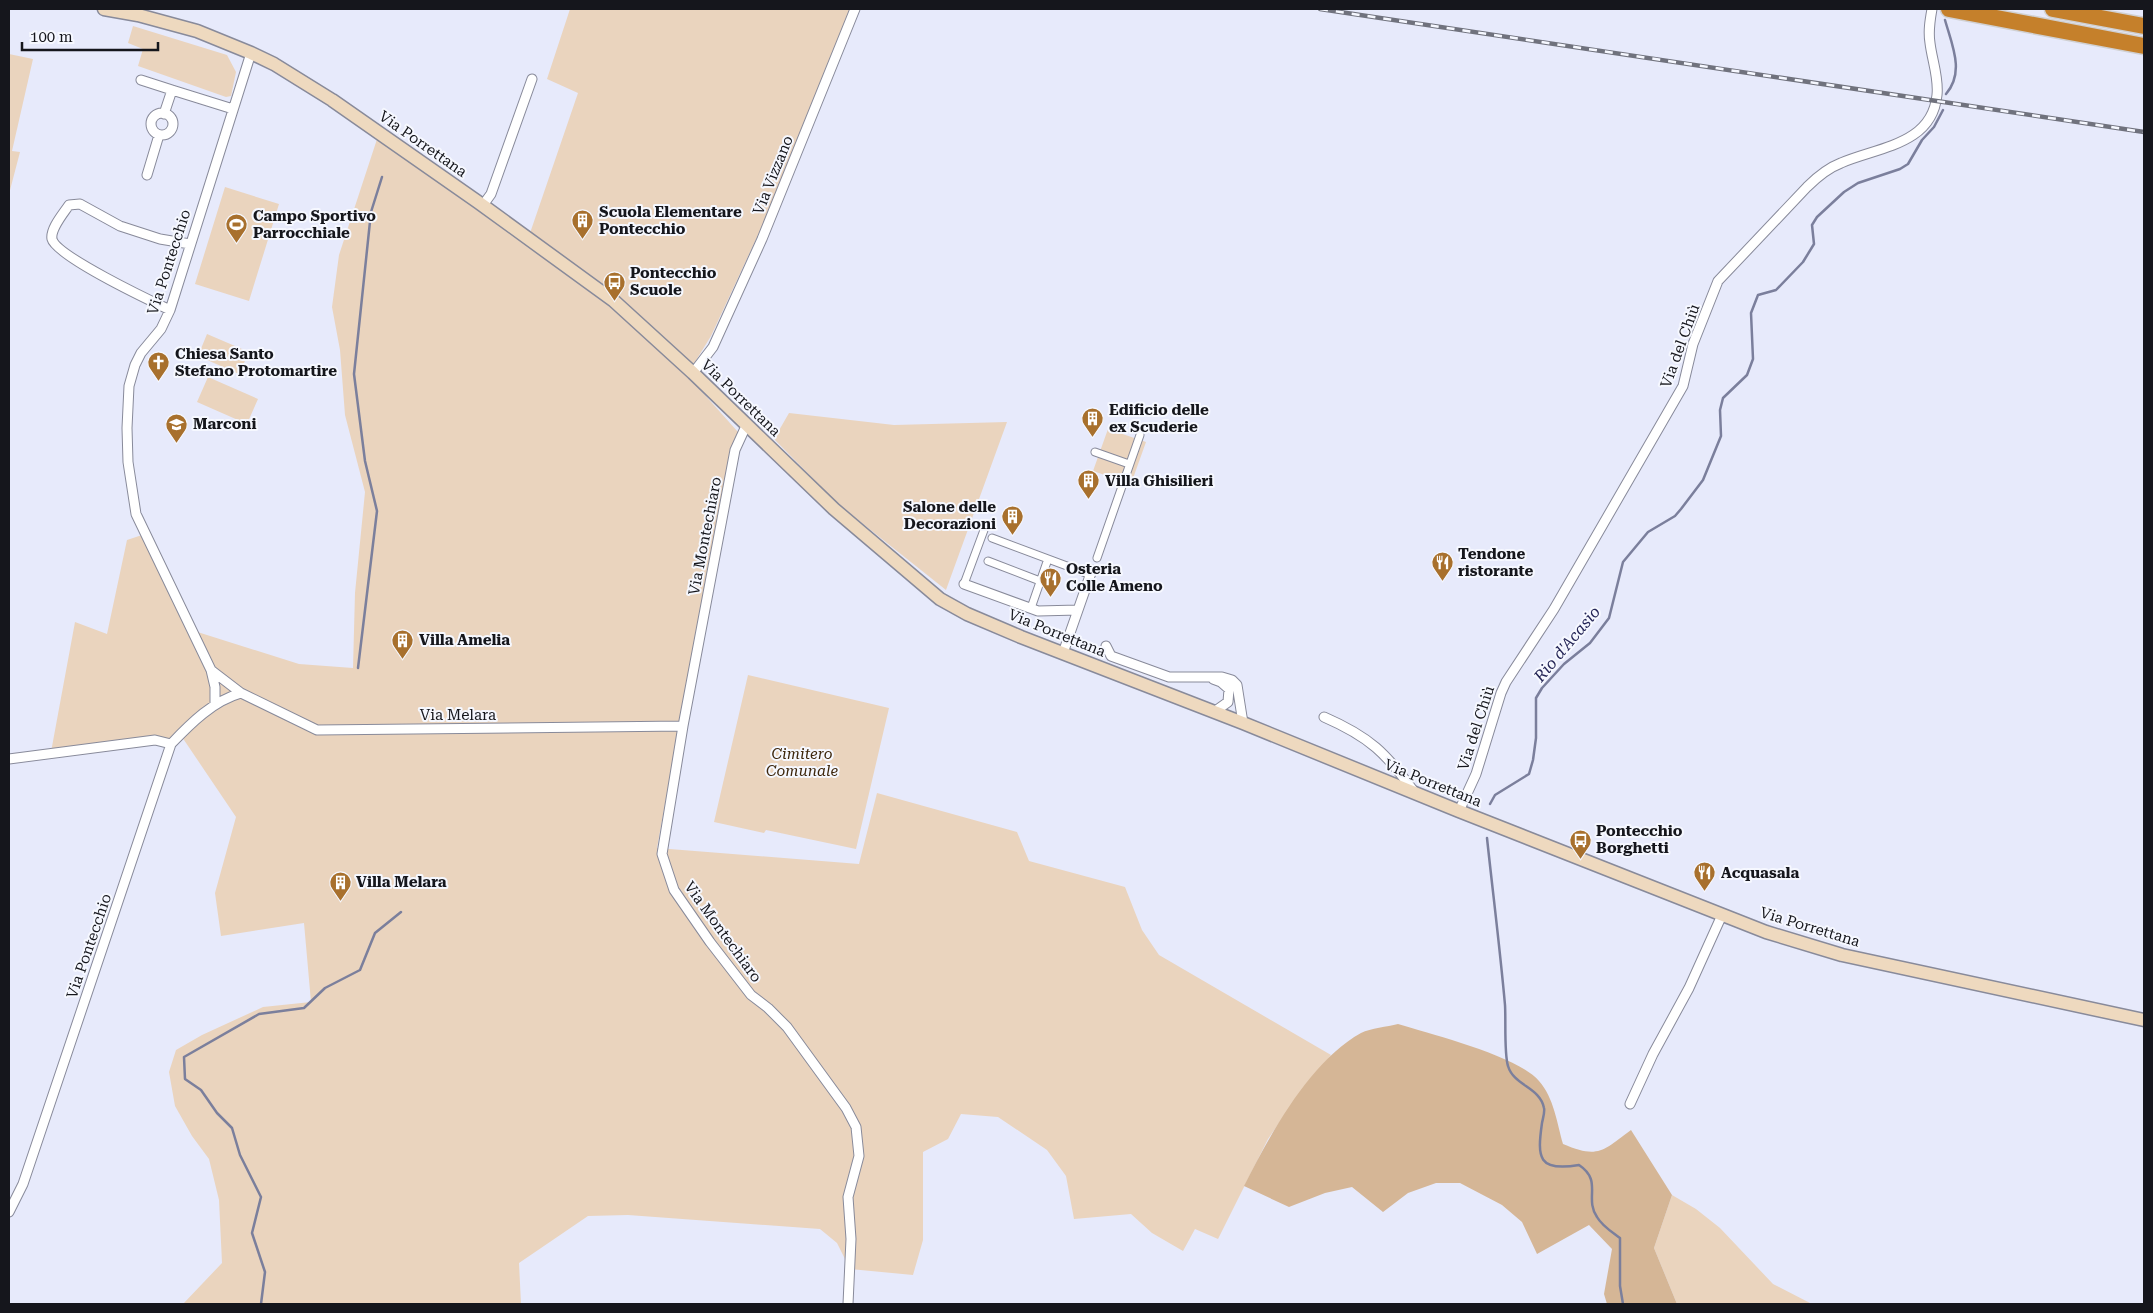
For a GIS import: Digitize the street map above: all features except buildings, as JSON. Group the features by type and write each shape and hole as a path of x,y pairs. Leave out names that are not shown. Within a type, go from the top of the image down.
{"highway":[{"path":"2053,9 2144,26"},
{"path":"1956,10 2144,46"}],"main road":[{"name":"Via Porrettana","path":"104,9 138,15 197,31 274,64 332,100 483,205 601,290 693,373 834,509 940,599 1012,633 1766,932 1842,955 2144,1020"}],"street":[{"name":"Via Vizzano","path":"693,373 713,347 762,239 855,9"},
{"name":"Via del Chiù","path":"1459,811 1476,774 1500,693 1554,609 1682,386 1694,344 1718,281 1807,187 1823,173 1842,162 1905,141 1928,122 1937,96 1937,82 1930,41 1932,9"},
{"name":"Via Pontecchio","path":"211,670 136,514 128,462 129,386 134,365 161,329 170,310 251,53"},
{"path":"483,205 491,194 532,79"},
{"path":"141,80 233,109"},
{"path":"164,114 172,90"},
{"path":"164,114 172,119 172,129 169,133 159,135 152,129 151,125 155,116 164,114"},
{"path":"147,175 159,135"},
{"path":"170,310 99,275 55,246 52,236 53,230 69,205 80,204 120,226 160,239 190,244"},
{"name":"Via Montechiaro","path":"746,426 735,450 662,854 674,890 710,942 751,995 768,1008 787,1027 846,1108 856,1127 858,1156 848,1197 850,1239 848,1304"},
{"path":"1096,558 1140,435"},
{"path":"1095,452 1129,464"},
{"path":"1063,653 1092,573 1048,559 986,535 964,584 1038,611 1078,610"},
{"path":"1031,608 1048,559"},
{"path":"988,561 1040,581"},
{"path":"1106,646 1111,656 1169,677 1222,677 1232,680 1238,685 1243,723"},
{"path":"211,670 215,687 215,704"},
{"name":"Via Melara","path":"211,670 241,693 316,730 684,726"},
{"path":"1205,677 1221,682 1229,689 1228,702 1220,714"},
{"name":"Via Pontecchio","path":"9,1212 23,1184 171,744 215,704 228,696 241,693"},
{"path":"1324,717 1361,736 1381,751 1391,760 1415,793"},
{"path":"9,759 155,740 171,744"},
{"path":"1630,1104 1653,1054 1689,988 1722,915"}],"green space":[{"path":"570,9 851,9 772,205 711,336 687,375 738,432 680,721 657,848 859,864 877,793 1017,832 1029,861 1125,887 1142,930 1159,955 1331,1055 1301,1091 1268,1139 1218,1239 1195,1229 1183,1251 1152,1233 1131,1214 1074,1219 1066,1176 1047,1150 998,1117 961,1114 948,1139 923,1152 923,1240 913,1275 850,1269 837,1243 820,1229 628,1215 588,1216 519,1263 521,1304 183,1304 222,1263 219,1200 209,1159 192,1136 175,1106 169,1072 176,1050 202,1035 263,1007 311,1002 304,923 221,936 215,893 236,817 182,737 51,752 75,622 107,634 127,540 145,534 188,629 299,664 353,668 355,593 365,492 345,415 340,350 332,307 339,255 380,130 529,236 578,93 547,79"},
{"path":"133,26 227,55 236,72 231,96 226,97 138,66 143,49 128,43"},
{"path":"9,54 33,59 12,151 20,152 9,194"},
{"name":"Campo Sportivo Parrocchiale","path":"225,187 279,204 249,301 195,284"},
{"path":"207,334 249,352 239,374 198,356"},
{"path":"208,377 258,399 247,424 197,402"},
{"path":"789,413 894,425 1007,422 946,590 838,504 774,439"},
{"path":"1108,429 1146,442 1131,484 1093,471"},
{"name":"Cimitero Comunale","path":"748,675 889,708 856,849 766,830 764,833 714,822"},
{"path":"1672,1195 1696,1209 1720,1228 1773,1284 1812,1304 1677,1304 1654,1248"}],"shaded area":[{"path":"1398,1024 1494,1054 1528,1072 1539,1081 1548,1095 1563,1144 1575,1149 1593,1152 1606,1148 1631,1130 1672,1195 1654,1248 1677,1304 1607,1304 1604,1294 1612,1249 1589,1225 1537,1254 1522,1222 1502,1205 1460,1183 1436,1183 1408,1193 1383,1212 1352,1187 1325,1193 1289,1207 1244,1186 1293,1101 1324,1062 1361,1033"}],"waterway":[{"path":"1945,20 1956,68 1952,86 1946,94"},
{"name":"Rio d'Acasio","path":"1490,804 1495,795 1529,774 1536,738 1536,698 1542,688 1564,664 1590,643 1609,618 1623,562 1648,532 1675,516 1703,480 1721,436 1720,410 1723,398 1747,375 1753,359 1751,313 1758,295 1776,290 1803,262 1814,244 1812,225 1817,217 1844,192 1858,183 1900,169 1908,164 1922,140 1934,127 1943,110"},
{"path":"358,668 377,511 365,461 354,374 371,212 382,177"},
{"name":"Rio d'Acasio","path":"1487,838 1505,1005 1508,1066 1511,1073 1538,1095 1542,1101 1544,1111 1540,1145 1543,1160 1555,1166 1579,1165 1586,1171 1592,1183 1593,1210 1604,1226 1620,1238 1620,1286 1623,1304"},
{"path":"261,1304 265,1272 252,1233 261,1197 240,1155 232,1128 217,1113 201,1090 185,1079 184,1057 259,1014 304,1008 325,988 360,970 375,933 401,912"}],"railway":[{"path":"1320,9 2144,132"}],"place":[{"name":"Scuola Elementare Pontecchio","path":"583,240"},
{"name":"Campo Sportivo Parrocchiale","path":"237,244"},
{"name":"Pontecchio Scuole","path":"614,301"},
{"name":"Chiesa Santo Stefano Protomartire","path":"159,382"},
{"name":"Edificio delle ex Scuderie","path":"1093,438"},
{"name":"Marconi","path":"177,443"},
{"name":"Villa Ghisilieri","path":"1089,500"},
{"name":"Salone delle Decorazioni","path":"1012,535"},
{"name":"Tendone ristorante","path":"1442,582"},
{"name":"Osteria Colle Ameno","path":"1050,597"},
{"name":"Villa Amelia","path":"403,659"},
{"name":"Pontecchio Borghetti","path":"1580,859"},
{"name":"Acquasala","path":"1705,892"},
{"name":"Villa Melara","path":"340,901"}]}
